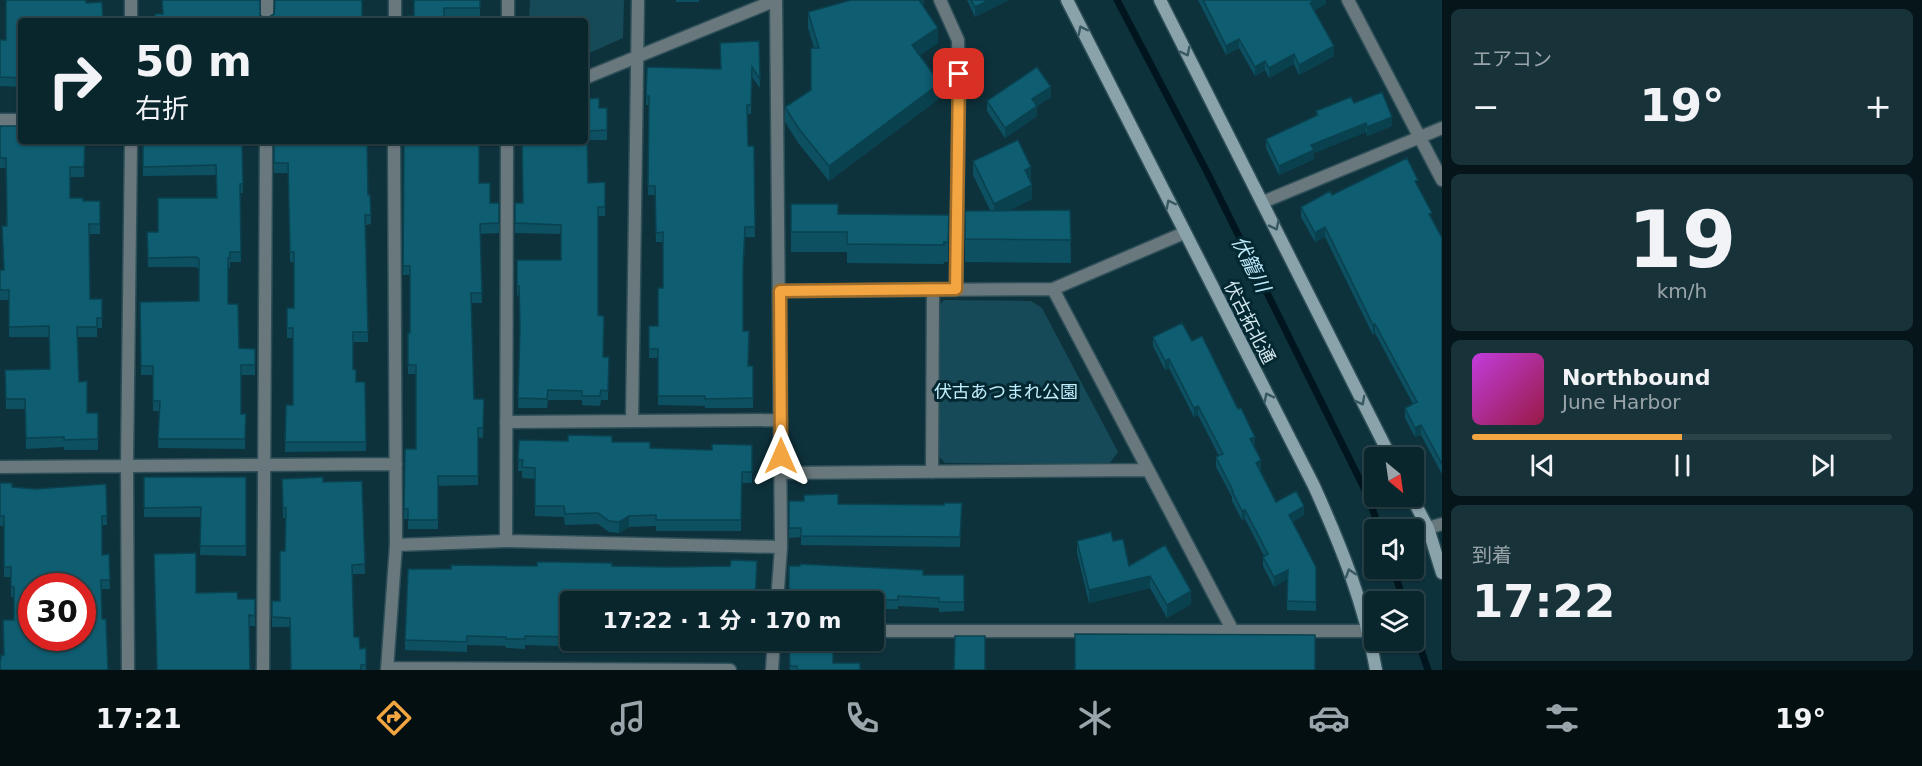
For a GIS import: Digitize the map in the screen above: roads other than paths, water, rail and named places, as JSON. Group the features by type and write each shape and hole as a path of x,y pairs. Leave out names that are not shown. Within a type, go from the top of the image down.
{"street":[{"path":"131,0 131,18"},
{"path":"267,0 267,18"},
{"path":"395,18 396,0"},
{"path":"508,0 508,18"},
{"path":"632,420 638,0"},
{"path":"588,77 776,0 781,420 781,547 778,591"},
{"path":"940,0 958,40 956,289"},
{"name":"伏古拓北通","path":"1067,0 1314,486 1342,550 1364,616"},
{"path":"1160,0 1385,447"},
{"path":"1348,0 1442,180"},
{"path":"0,120 18,120"},
{"path":"1263,202 1442,128"},
{"path":"128,670 127,464 132,144"},
{"path":"263,670 266,144"},
{"path":"394,144 396,545 387,669 730,670"},
{"path":"506,542 507,144"},
{"path":"780,291 1053,289 1184,233"},
{"path":"1053,289 1233,631"},
{"path":"932,472 933,290"},
{"path":"506,422 781,420"},
{"path":"0,467 127,464 396,464"},
{"path":"781,473 1148,470"},
{"path":"1417,507 1428,528 1442,573"},
{"path":"1428,528 1442,524"},
{"path":"396,545 506,542 781,547"},
{"path":"884,631 1364,631"},
{"path":"772,670 773,651"},
{"name":"伏古拓北通","path":"1373,651 1376,670"}],"waterway":[{"name":"伏籠川","path":"1117,0 1206,170 1367,494 1376,519"},
{"name":"伏籠川","path":"1397,579 1400,591"},
{"name":"伏籠川","path":"1421,651 1428,670"}],"park label":[{"name":"伏古あつまれ公園","path":"1006,391"}]}
